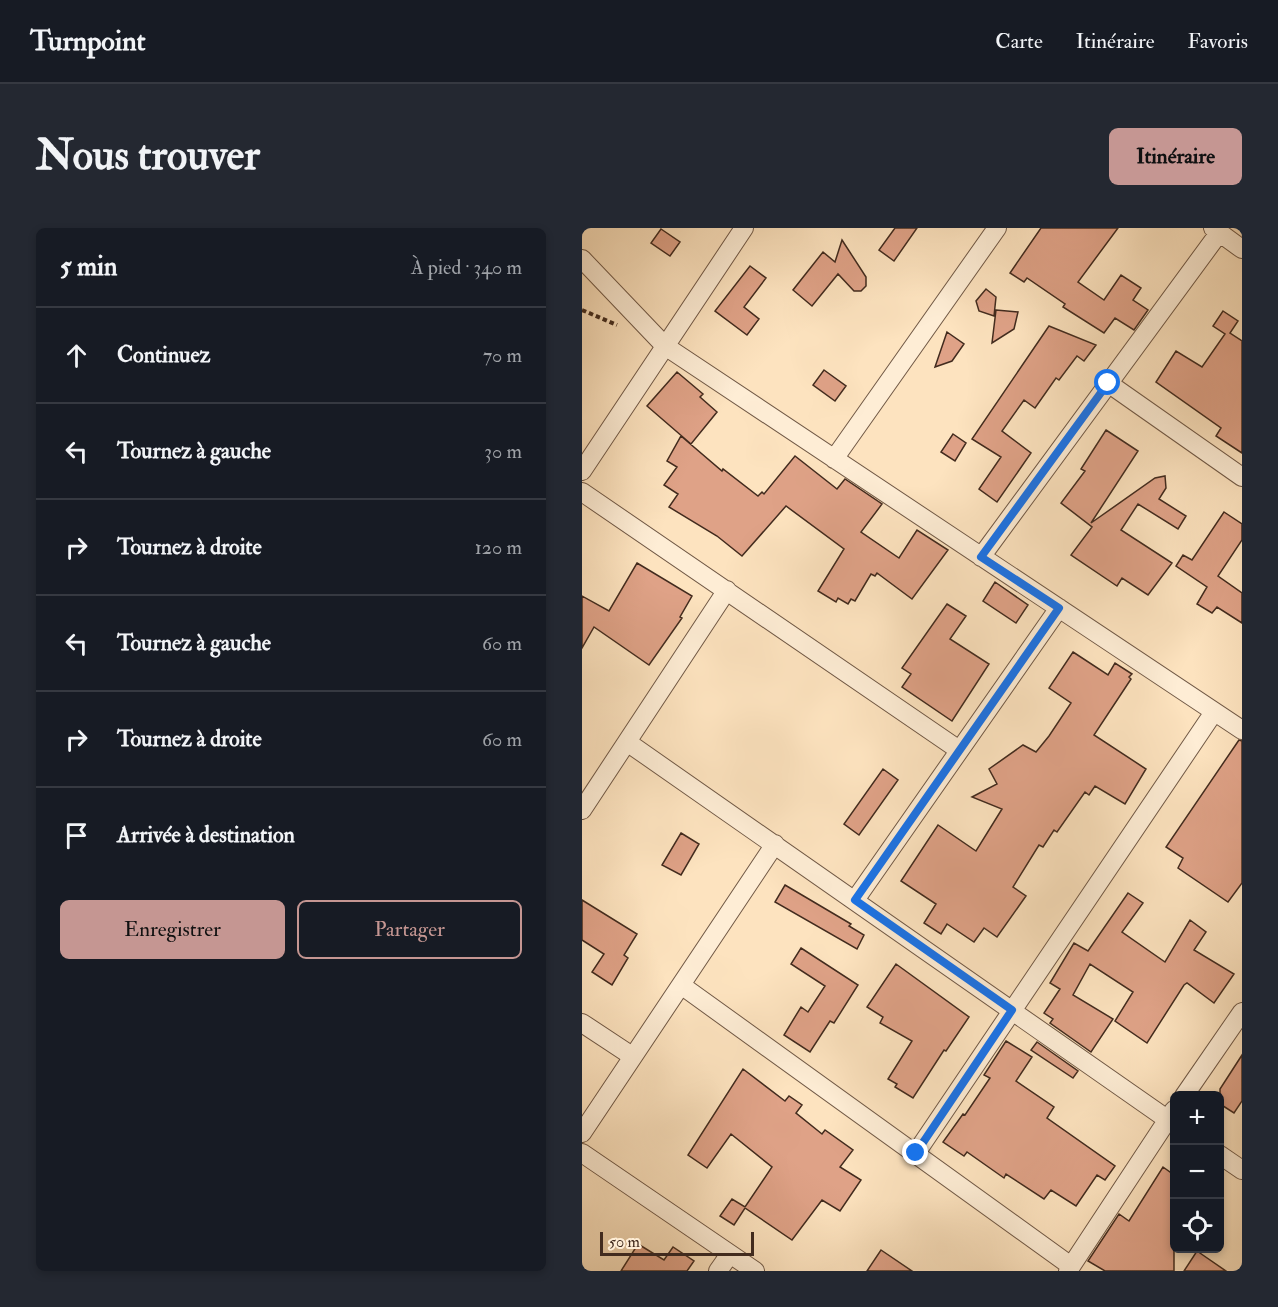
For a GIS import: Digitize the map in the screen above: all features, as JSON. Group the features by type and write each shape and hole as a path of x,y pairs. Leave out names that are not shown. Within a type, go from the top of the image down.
{"street":[{"path":"582,471 744,228"},
{"path":"834,459 997,228"},
{"path":"981,557 1216,230 1242,249"},
{"path":"582,259 665,346 1242,730"},
{"path":"1108,383 1242,477"},
{"path":"582,492 959,750"},
{"path":"582,810 727,590"},
{"path":"855,900 1059,608"},
{"path":"916,1153 1214,712"},
{"path":"627,742 1012,1010 1170,1117"},
{"path":"582,1133 776,844"},
{"path":"681,985 916,1153 1070,1268 1170,1121"},
{"path":"1187,1091 1242,1012"},
{"path":"582,1023 632,1056"},
{"path":"582,1153 755,1271"},
{"path":"1224,1158 1242,1170"},
{"path":"718,1271 730,1254"}],"building":[{"path":"895,228 917,228 894,261 879,250"},
{"path":"1041,228 1118,228 1078,282 1104,300 1121,275 1141,288 1133,300 1148,310 1134,330 1115,318 1104,333 1063,307 1065,304 1027,278 1024,282 1010,273"},
{"path":"661,229 680,242 670,256 651,243"},
{"path":"842,240 866,277 866,286 861,291 854,291 838,274 812,306 793,290 823,252 835,262"},
{"path":"750,266 766,278 744,307 759,319 747,335 715,311"},
{"path":"986,289 996,297 994,316 979,311 976,301"},
{"path":"996,310 1018,312 1014,329 992,343"},
{"path":"1223,311 1238,321 1230,333 1242,341 1242,453 1216,436 1221,428 1156,382 1176,351 1202,367 1225,334 1213,326"},
{"path":"1049,326 1096,345 1084,361 1077,356 1059,380 1056,378 1035,408 1024,400 1002,431 1031,453 997,502 979,489 1001,457 972,439"},
{"path":"947,332 964,344 952,361 935,367"},
{"path":"824,370 846,386 835,401 813,385"},
{"path":"677,372 703,394 700,397 717,412 691,444 647,406"},
{"path":"1106,430 1138,451 1091,523 1155,478 1165,476 1166,488 1159,499 1186,516 1178,529 1138,504 1121,530 1172,563 1148,595 1122,578 1117,586 1071,555 1092,527 1061,503 1085,471 1081,469"},
{"path":"953,434 966,443 955,461 941,452"},
{"path":"681,436 722,471 723,469 758,496 762,492 764,494 795,456 837,489 845,479 882,504 861,532 899,558 917,530 948,550 912,599 877,573 875,576 871,574 855,601 851,599 848,604 838,598 836,602 818,591 844,549 786,506 742,556 717,536 669,507 678,494 664,485 677,467 667,461"},
{"path":"1224,512 1242,524 1242,540 1218,576 1242,593 1242,623 1217,607 1212,613 1197,604 1207,587 1176,566 1183,555 1192,560"},
{"path":"637,563 692,596 680,617 682,618 649,665 594,627 582,648 582,596 609,611"},
{"path":"995,582 1028,605 1016,623 983,601"},
{"path":"947,604 966,616 950,639 989,664 952,721 902,687 911,674 902,668"},
{"path":"1073,652 1108,675 1115,663 1132,674 1094,735 1146,769 1125,804 1095,786 1089,795 1085,792 1057,832 1054,830 1043,847 1039,845 1013,887 1026,896 997,937 984,928 974,942 947,924 941,934 924,923 936,904 901,881 938,825 976,851 1002,809 972,797 997,784 989,769 1023,745 1036,752 1049,736 1071,703 1049,688"},
{"path":"1239,740 1242,741 1242,883 1228,902 1178,868 1183,858 1166,847"},
{"path":"883,769 898,780 859,835 844,824"},
{"path":"681,833 699,844 681,875 662,865"},
{"path":"785,885 851,924 849,926 864,935 857,949 775,902"},
{"path":"1128,893 1143,903 1122,932 1165,962 1190,920 1206,932 1194,950 1234,974 1214,1003 1187,983 1184,985 1147,1043 1115,1021 1133,992 1090,964 1073,995 1113,1019 1091,1052 1050,1023 1053,1019 1044,1013 1060,989 1050,983 1074,943 1088,951"},
{"path":"582,900 637,934 624,955 628,958 612,985 592,972 604,954 582,940"},
{"path":"801,948 858,985 834,1023 830,1021 810,1052 784,1035 801,1007 808,1012 825,986 791,964"},
{"path":"896,964 969,1017 913,1098 895,1087 897,1084 888,1079 912,1041 880,1023 883,1017 867,1007"},
{"path":"1006,1041 1032,1057 1016,1081 1054,1107 1047,1118 1115,1166 1105,1180 1097,1175 1076,1206 1051,1190 1044,1199 1006,1174 1004,1178 967,1152 964,1156 943,1142 990,1078 984,1075"},
{"path":"1037,1042 1078,1071 1073,1078 1031,1050"},
{"path":"1242,1055 1242,1101 1234,1113 1224,1107 1224,1091 1220,1089"},
{"path":"743,1069 785,1101 789,1096 802,1105 796,1113 822,1134 825,1130 853,1150 840,1167 861,1180 840,1211 822,1200 792,1240 745,1208 734,1225 720,1216 732,1199 745,1207 772,1167 731,1134 707,1168 688,1155"},
{"path":"1163,1167 1170,1172 1170,1253 1174,1253 1174,1271 1105,1271 1088,1261 1119,1214 1129,1221"},
{"path":"638,1244 664,1260 673,1247 694,1261 687,1271 621,1271"},
{"path":"881,1250 912,1271 867,1271"},
{"path":"1196,1253 1200,1253 1226,1271 1184,1271"}],"route":[{"path":"916,1153 1012,1010 855,900 1059,608 981,557 1108,383"}]}
